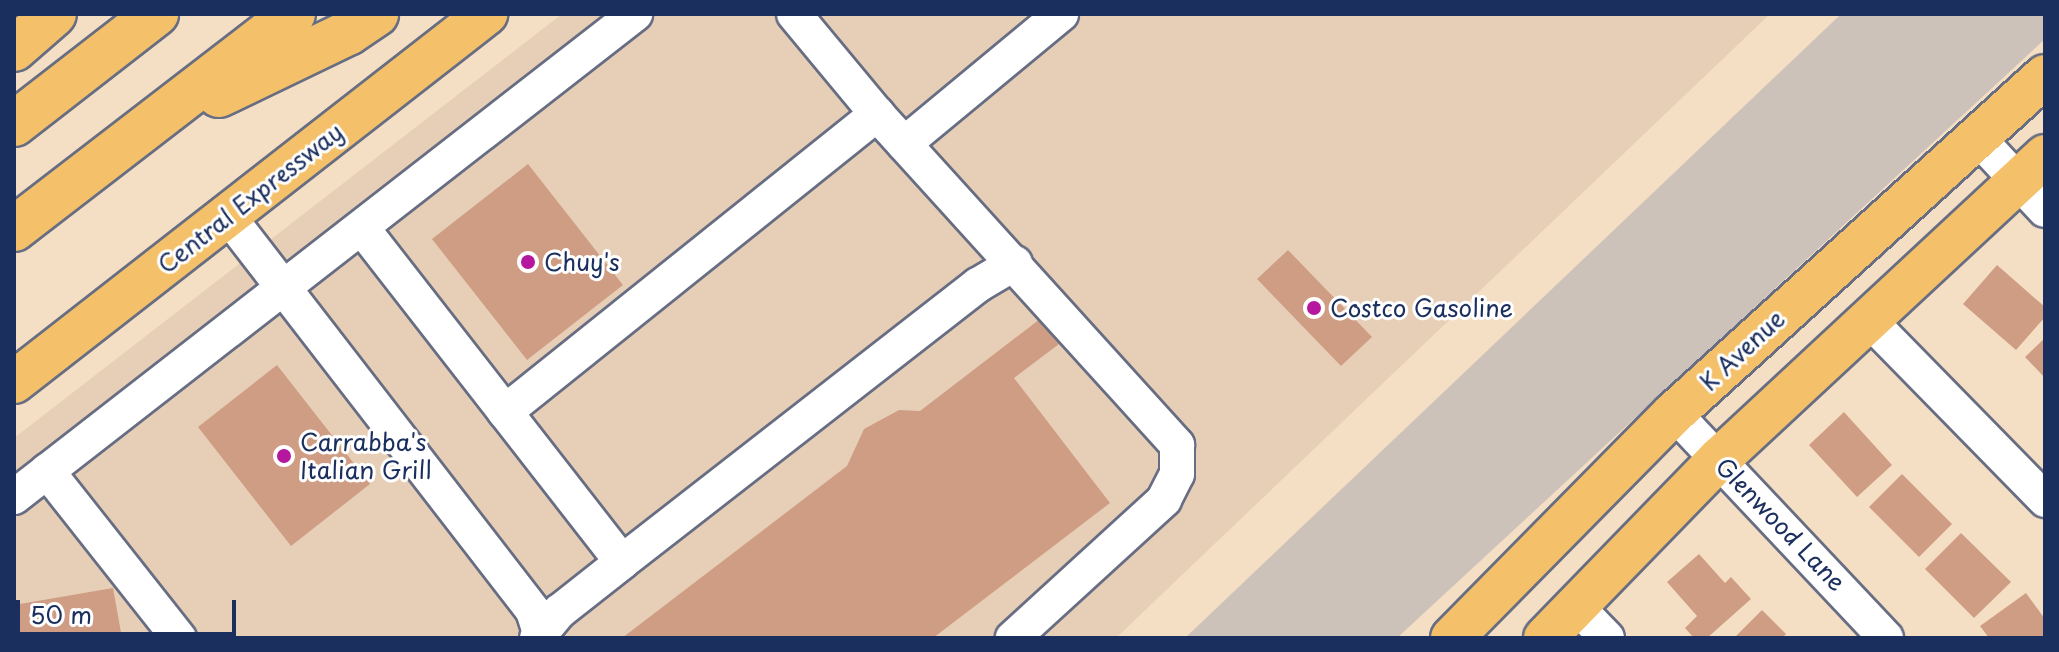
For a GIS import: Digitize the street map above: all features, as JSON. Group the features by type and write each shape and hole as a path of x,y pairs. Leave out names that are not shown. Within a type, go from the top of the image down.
{"highway":[{"path":"14,49 54,14"},
{"path":"14,124 156,14"},
{"path":"14,229 293,14"},
{"path":"145,130 348,33 376,14"}],"main road":[{"name":"Central Expressway","path":"14,382 486,14"},
{"name":"K Avenue","path":"1452,638 1674,413 2045,76"},
{"path":"1545,638 1719,459 1869,320 2036,183"}],"street":[{"path":"14,497 635,14"},
{"path":"794,14 877,114 1177,445 1177,474 1164,500 1013,638"},
{"path":"904,144 1061,14"},
{"path":"505,412 877,114"},
{"path":"1976,136 2036,183"},
{"path":"228,216 533,611 540,637"},
{"path":"362,228 622,562"},
{"path":"540,637 560,611 622,562 978,285 1015,263"},
{"path":"1869,320 2045,500"},
{"name":"Glenwood Lane","path":"1674,413 1886,638"},
{"path":"47,471 179,638"},
{"path":"1577,607 1607,638"}],"shaded area":[{"path":"562,14 1770,14 1116,638 14,638 14,438"},
{"path":"1841,14 2045,14 2045,39 1397,638 1185,638"}],"building":[{"name":"Chuy's","path":"528,164 623,285 527,360 432,239"},
{"name":"Costco Gasoline","path":"1288,250 1372,337 1341,366 1257,279"},
{"path":"1997,265 2045,307 2045,317 2016,350 1963,304"},
{"path":"1040,319 1059,344 1014,378 1110,503 933,638 622,638 847,466 864,429 899,410 920,411"},
{"path":"2045,338 2045,378 2025,357"},
{"name":"Carrabba's Italian Grill","path":"277,365 370,484 291,546 198,427"},
{"path":"1844,412 1892,465 1857,497 1809,445"},
{"path":"1902,474 1952,524 1919,557 1869,507"},
{"path":"1961,533 2011,582 1974,618 1925,569"},
{"path":"1699,554 1725,583 1731,577 1751,599 1707,638 1694,638 1685,628 1697,616 1667,582"},
{"path":"113,588 122,638 14,638 14,605"},
{"path":"2026,593 2045,619 2045,638 1989,638 1980,626"},
{"path":"1762,610 1786,634 1782,638 1734,638"}],"place":[{"name":"Chuy's","path":"528,262"},
{"name":"Costco Gasoline","path":"1314,308"},
{"name":"Carrabba's Italian Grill","path":"284,456"}]}
